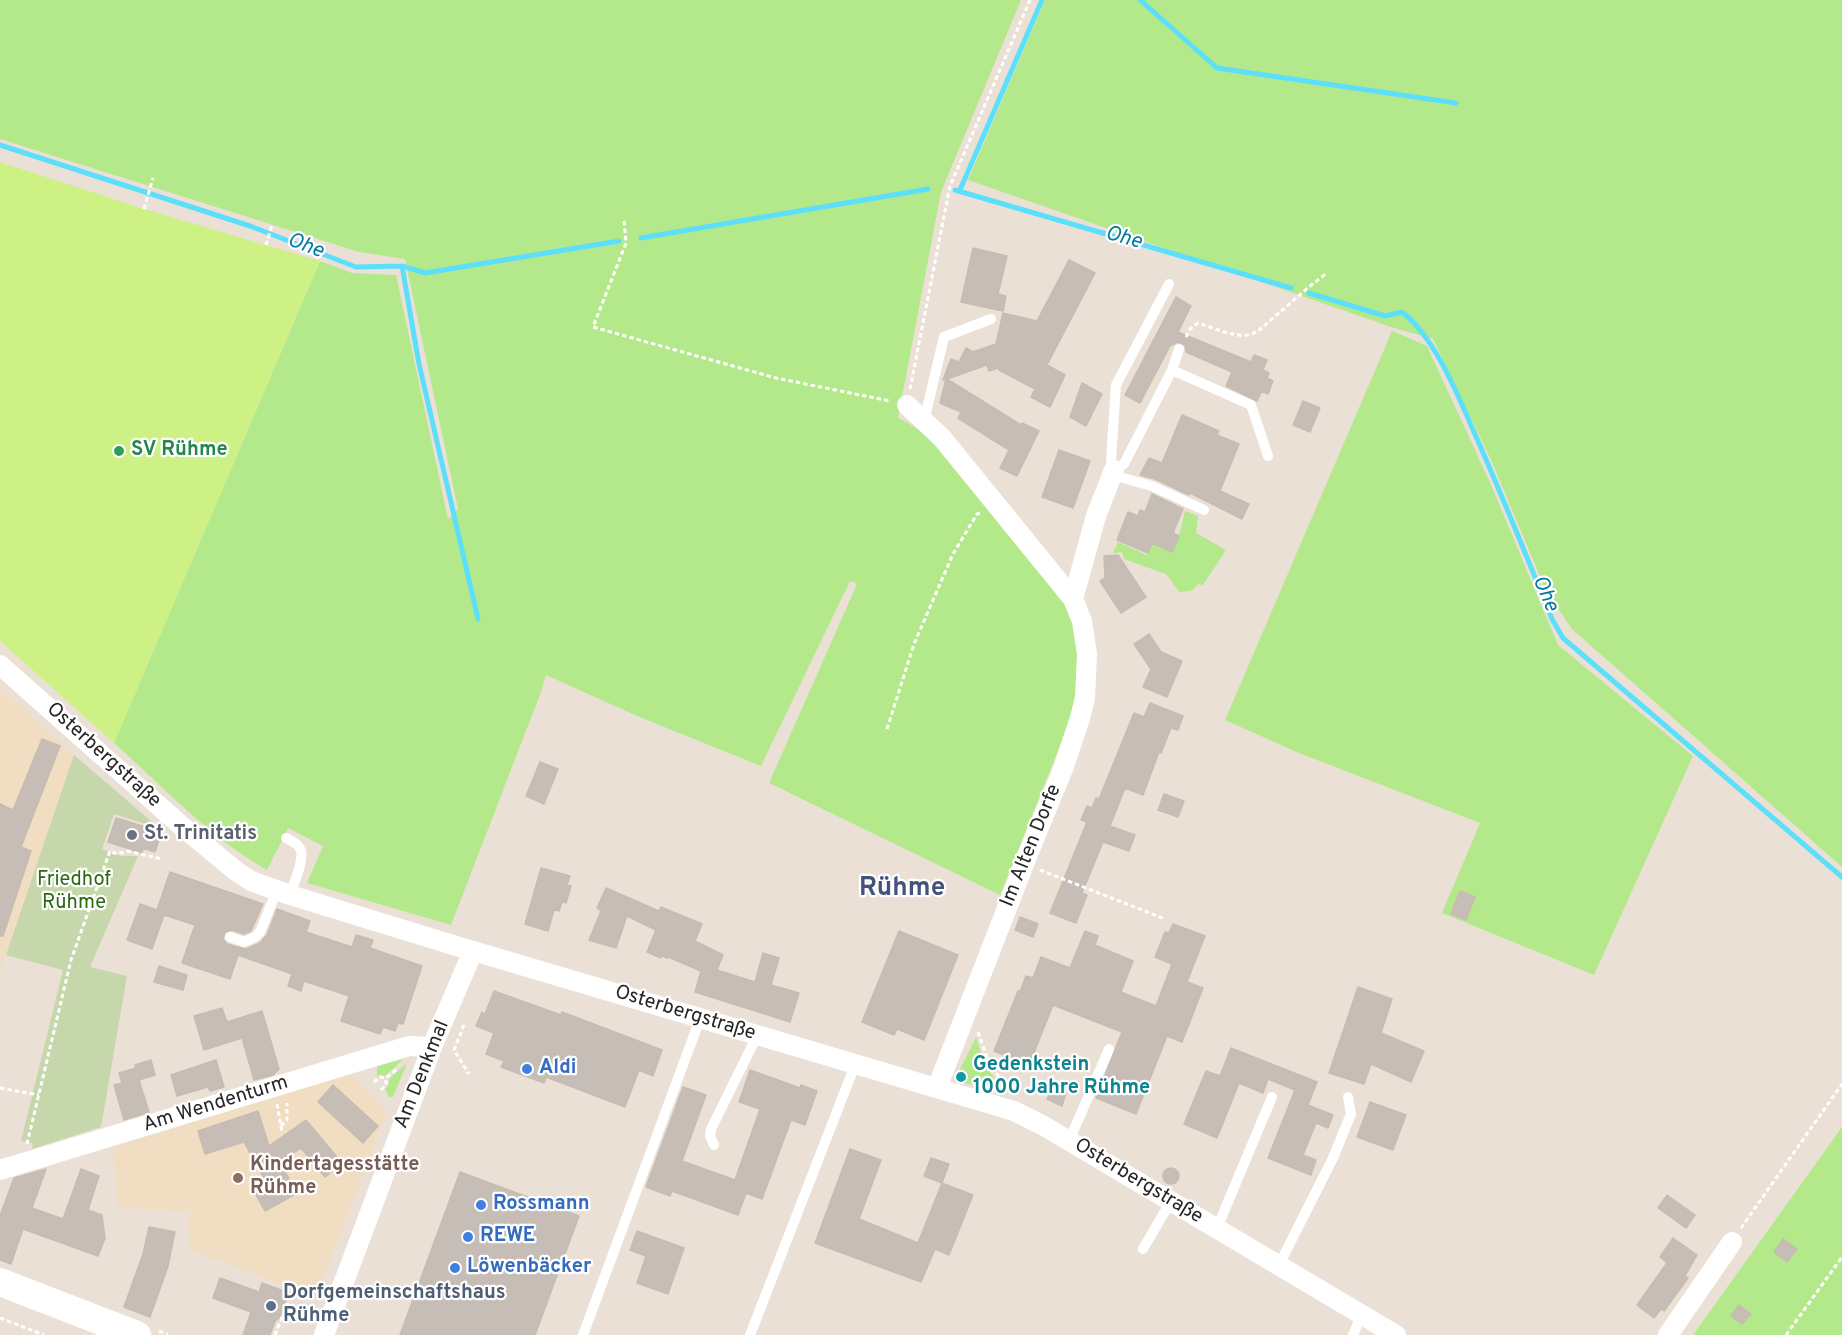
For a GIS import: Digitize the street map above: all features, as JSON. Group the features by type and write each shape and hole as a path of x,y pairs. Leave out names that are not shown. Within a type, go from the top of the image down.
{"main road":[{"path":"0,1282 137,1335"},
{"path":"0,1301 90,1335"}],"street":[{"name":"Im Alten Dorfe","path":"907,405 942,438 1073,599 1086,639 1088,675 1085,698 1063,769 937,1088"},
{"path":"1073,599 1096,516 1113,473"},
{"name":"Osterbergstraße","path":"0,665 184,828 236,871 251,880 283,893 473,951 1029,1117 1396,1335"},
{"name":"Am Denkmal","path":"324,1335 432,1047 473,951"},
{"name":"Am Wendenturm","path":"0,1170 409,1046 432,1047"},
{"path":"1668,1335 1732,1242"}],"lane":[{"path":"1113,473 1111,460 1116,385 1169,284"},
{"path":"924,421 944,337 991,319"},
{"path":"1113,473 1124,464 1172,370 1179,349"},
{"path":"1172,370 1251,405 1268,456"},
{"path":"1113,473 1152,486 1204,510"},
{"path":"230,937 244,942 255,937 283,893 301,859 298,846 286,838"},
{"path":"583,1335 700,1019"},
{"path":"714,1145 710,1136 711,1129 756,1036"},
{"path":"1069,1141 1109,1049"},
{"path":"750,1335 855,1065"},
{"path":"1217,1228 1272,1097"},
{"path":"1278,1265 1334,1158 1351,1114 1348,1097"},
{"path":"1143,1249 1171,1201"},
{"path":"1353,1335 1362,1314"}],"path":[{"path":"624,221 626,243 593,327 776,378 907,405 950,186 1030,0"},
{"path":"144,208 153,178"},
{"path":"266,245 272,225"},
{"path":"1179,349 1190,329 1198,323 1244,336 1257,332 1327,273"},
{"path":"887,729 914,644 953,554 977,514 1000,507"},
{"path":"27,1144 71,960 110,851 117,854 127,851 162,859"},
{"path":"1024,864 1165,919"},
{"path":"969,1008 989,1063 1029,1117"},
{"path":"453,1050 469,1074"},
{"path":"374,1082 380,1077 386,1078 386,1085 381,1090"},
{"path":"1732,1242 1842,1084"},
{"path":"0,1088 39,1095"},
{"path":"281,1125 287,1119 287,1097"},
{"path":"279,1115 282,1132"},
{"path":"1786,1335 1842,1257"},
{"path":"275,1335 291,1293"},
{"path":"0,1318 44,1335"}],"shaded area":[{"path":"0,688 74,755 0,971"},
{"name":"Kindertagesstätte Rühme","path":"351,1074 387,1113 316,1297 190,1250 188,1211 117,1208 113,1147"}],"green space":[{"path":"0,0 1021,0 941,192 898,418 939,443 1068,606 1077,630 1081,666 1076,706 1000,895 769,783 857,584 850,581 761,766 637,716 546,675 451,925 307,883 323,846 288,828 267,870 247,858 188,811 114,743 320,261 352,273 396,275 448,519 458,509 405,259 359,252 0,139"},
{"path":"1045,0 1842,0 1842,867 1572,629 1547,593 1491,460 1433,339 1391,327 968,180"},
{"name":"SV Rühme","path":"0,162 144,209 320,261 114,743 0,641"},
{"path":"1392,331 1427,346 1492,487 1558,645 1693,756 1594,975 1442,913 1480,823 1299,753 1225,720"},
{"path":"1185,511 1198,516 1196,533 1226,550 1203,585 1198,584 1191,591 1179,592 1166,574 1124,559 1122,552 1113,553 1118,542 1147,555 1152,543 1172,552 1179,536"},
{"name":"Friedhof Rühme","path":"74,755 159,828 114,814 102,849 121,856 138,856 90,967 127,976 101,1127 32,1149 33,1143 21,1141 63,970 6,955"},
{"path":"976,1037 985,1065 1004,1091 954,1081"},
{"path":"404,1059 385,1076 377,1077 377,1066"},
{"path":"407,1063 393,1097 389,1097 385,1089 389,1079"},
{"path":"1842,1127 1842,1335 1693,1335"}],"building":[{"path":"973,248 1007,256 998,294 1006,296 1003,311 961,302"},
{"path":"1069,260 1095,273 1047,365 1065,375 1050,407 1031,397 1035,389 998,368 989,371 987,365 947,379 1021,425 1022,423 1039,431 1017,476 1000,468 1009,450 958,418 961,412 940,403 946,379 943,380 951,359 959,362 966,348 973,352 996,344 1003,313 1037,321"},
{"path":"1176,297 1191,306 1178,332 1251,362 1254,355 1267,360 1263,370 1269,373 1267,378 1273,381 1268,394 1262,391 1257,401 1226,386 1232,372 1186,352 1185,345 1178,342 1170,346 1140,403 1125,395"},
{"path":"1082,383 1102,394 1086,426 1070,417"},
{"path":"1303,401 1320,408 1310,432 1293,425"},
{"path":"1182,415 1219,431 1217,435 1239,444 1220,491 1249,504 1242,519 1190,493 1189,495 1155,479 1140,475 1149,458 1162,463"},
{"path":"1059,450 1090,461 1073,508 1042,497"},
{"path":"1152,494 1183,509 1173,533 1179,536 1172,552 1152,543 1148,553 1117,540 1128,512 1138,516 1140,510 1145,512"},
{"path":"1118,555 1146,597 1121,613 1100,581 1105,578 1104,556"},
{"path":"1149,634 1161,652 1182,661 1167,697 1143,687 1151,669 1134,644"},
{"path":"1150,703 1183,716 1178,730 1171,728 1161,753 1159,752 1143,795 1125,788 1110,826 1135,835 1129,851 1103,842 1082,893 1087,895 1076,923 1050,913 1087,822 1081,820 1087,806 1092,808 1096,798 1099,799 1134,713 1144,717"},
{"path":"42,739 60,746 21,847 31,851 3,936 0,936 0,804 13,810"},
{"path":"540,762 558,769 544,804 526,796"},
{"path":"1164,794 1184,801 1178,817 1158,810"},
{"name":"St. Trinitatis","path":"116,818 149,828 147,833 160,837 155,852 143,848 142,853 108,842"},
{"path":"541,868 570,876 567,885 571,886 566,903 562,902 559,911 554,910 548,931 525,924"},
{"path":"170,872 263,904 251,931 244,934 232,930 225,932 223,939 227,944 246,949 260,943 267,935 277,909 310,921 306,932 352,947 356,935 373,940 370,948 422,966 403,1024 398,1023 395,1031 383,1027 380,1034 341,1021 349,996 304,981 301,991 288,986 292,974 238,955 230,979 182,963 195,925 164,915 152,949 127,940 140,904 157,910"},
{"path":"606,888 659,911 661,907 702,924 695,941 723,955 717,970 755,982 763,953 779,958 771,985 799,993 790,1022 695,992 701,971 668,957 662,956 661,958 647,952 656,930 627,916 616,948 589,940 601,911 597,908"},
{"path":"1460,891 1475,897 1466,920 1451,914"},
{"path":"1020,917 1038,924 1033,937 1015,930"},
{"path":"1173,924 1205,936 1187,982 1203,988 1182,1042 1167,1036 1136,1114 1096,1098 1122,1032 1053,1005 1029,1065 994,1051 1026,976 1033,978 1041,957 1070,968 1085,931 1098,936 1095,945 1133,961 1121,992 1156,1006 1172,964 1155,957 1165,932 1169,933"},
{"path":"899,931 958,955 924,1040 897,1029 894,1035 862,1022"},
{"path":"159,966 187,975 183,990 154,982"},
{"path":"1358,987 1392,999 1381,1033 1424,1051 1411,1082 1371,1064 1364,1084 1329,1073"},
{"path":"494,991 561,1015 562,1012 662,1050 653,1076 639,1070 625,1107 546,1077 544,1083 501,1067 504,1061 486,1054 494,1033 476,1026 482,1012 485,1014"},
{"path":"222,1008 227,1022 262,1011 279,1069 273,1075 254,1080 242,1038 204,1050 194,1016"},
{"path":"1231,1048 1317,1082 1308,1105 1333,1115 1328,1128 1316,1123 1303,1155 1316,1160 1311,1175 1268,1158 1295,1090 1268,1079 1263,1093 1239,1083 1217,1138 1184,1124 1206,1071 1220,1076"},
{"path":"151,1060 155,1075 139,1080 149,1112 124,1120 114,1085 122,1083 119,1073"},
{"path":"216,1060 224,1087 210,1091 208,1087 177,1096 171,1075"},
{"path":"750,1070 800,1088 801,1085 817,1091 805,1125 791,1120 762,1199 746,1193 738,1215 672,1191 670,1196 646,1187 683,1087 706,1095 682,1161 735,1180 760,1109 739,1102"},
{"path":"333,1085 378,1126 363,1143 318,1102"},
{"path":"1053,1087 1066,1093 1062,1106 1047,1099"},
{"path":"1370,1102 1406,1115 1393,1150 1357,1137"},
{"path":"258,1111 269,1146 306,1120 342,1163 325,1177 301,1148 279,1161 297,1193 265,1211 255,1193 268,1186 244,1142 205,1154 198,1131"},
{"path":"850,1149 881,1160 859,1219 918,1243 942,1183 973,1195 949,1255 935,1249 921,1282 815,1243"},
{"path":"931,1158 949,1164 942,1183 924,1176"},
{"path":"1171,1168 1177,1170 1179,1176 1177,1182 1171,1184 1165,1182 1163,1176 1165,1170"},
{"path":"46,1169 32,1208 63,1219 81,1169 99,1176 88,1210 102,1215 105,1238 98,1256 23,1229 11,1264 0,1260 0,1216 14,1178"},
{"path":"460,1172 579,1216 535,1335 400,1335"},
{"path":"1667,1195 1695,1215 1686,1228 1658,1208"},
{"path":"149,1227 175,1232 168,1266 150,1317 124,1307 143,1254"},
{"path":"637,1231 684,1248 668,1294 637,1283 646,1256 630,1250"},
{"path":"1673,1238 1697,1255 1685,1276 1688,1278 1664,1311 1661,1309 1654,1318 1637,1305 1667,1263 1660,1257"},
{"path":"1783,1239 1797,1249 1787,1262 1774,1252"},
{"path":"220,1278 259,1292 262,1283 289,1293 279,1320 276,1319 270,1335 243,1335 251,1312 213,1298"},
{"path":"1739,1305 1751,1314 1742,1324 1731,1316"}],"waterway":[{"path":"960,190 1042,0"},
{"path":"1140,0 1217,68 1456,103"},
{"name":"Ohe","path":"0,145 250,226 356,267 402,266 425,273 619,241"},
{"name":"Ohe","path":"641,238 928,189"},
{"name":"Ohe","path":"955,190 1291,288"},
{"path":"402,266 419,364 478,619"},
{"name":"Ohe","path":"1309,293 1385,316 1402,312 1415,324 1437,354 1455,390 1552,619 1563,638 1842,877"}],"place":[{"name":"SV Rühme","path":"119,451"},
{"name":"St. Trinitatis","path":"132,835"},
{"name":"Aldi","path":"527,1069"},
{"name":"Gedenkstein 1000 Jahre Rühme","path":"961,1077"},
{"name":"Kindertagesstätte Rühme","path":"238,1178"},
{"name":"Rossmann","path":"481,1205"},
{"name":"REWE","path":"468,1237"},
{"name":"Löwenbäcker","path":"455,1268"},
{"name":"Dorfgemeinschaftshaus Rühme","path":"271,1306"}],"district":[{"name":"Rühme","path":"902,890"}]}
